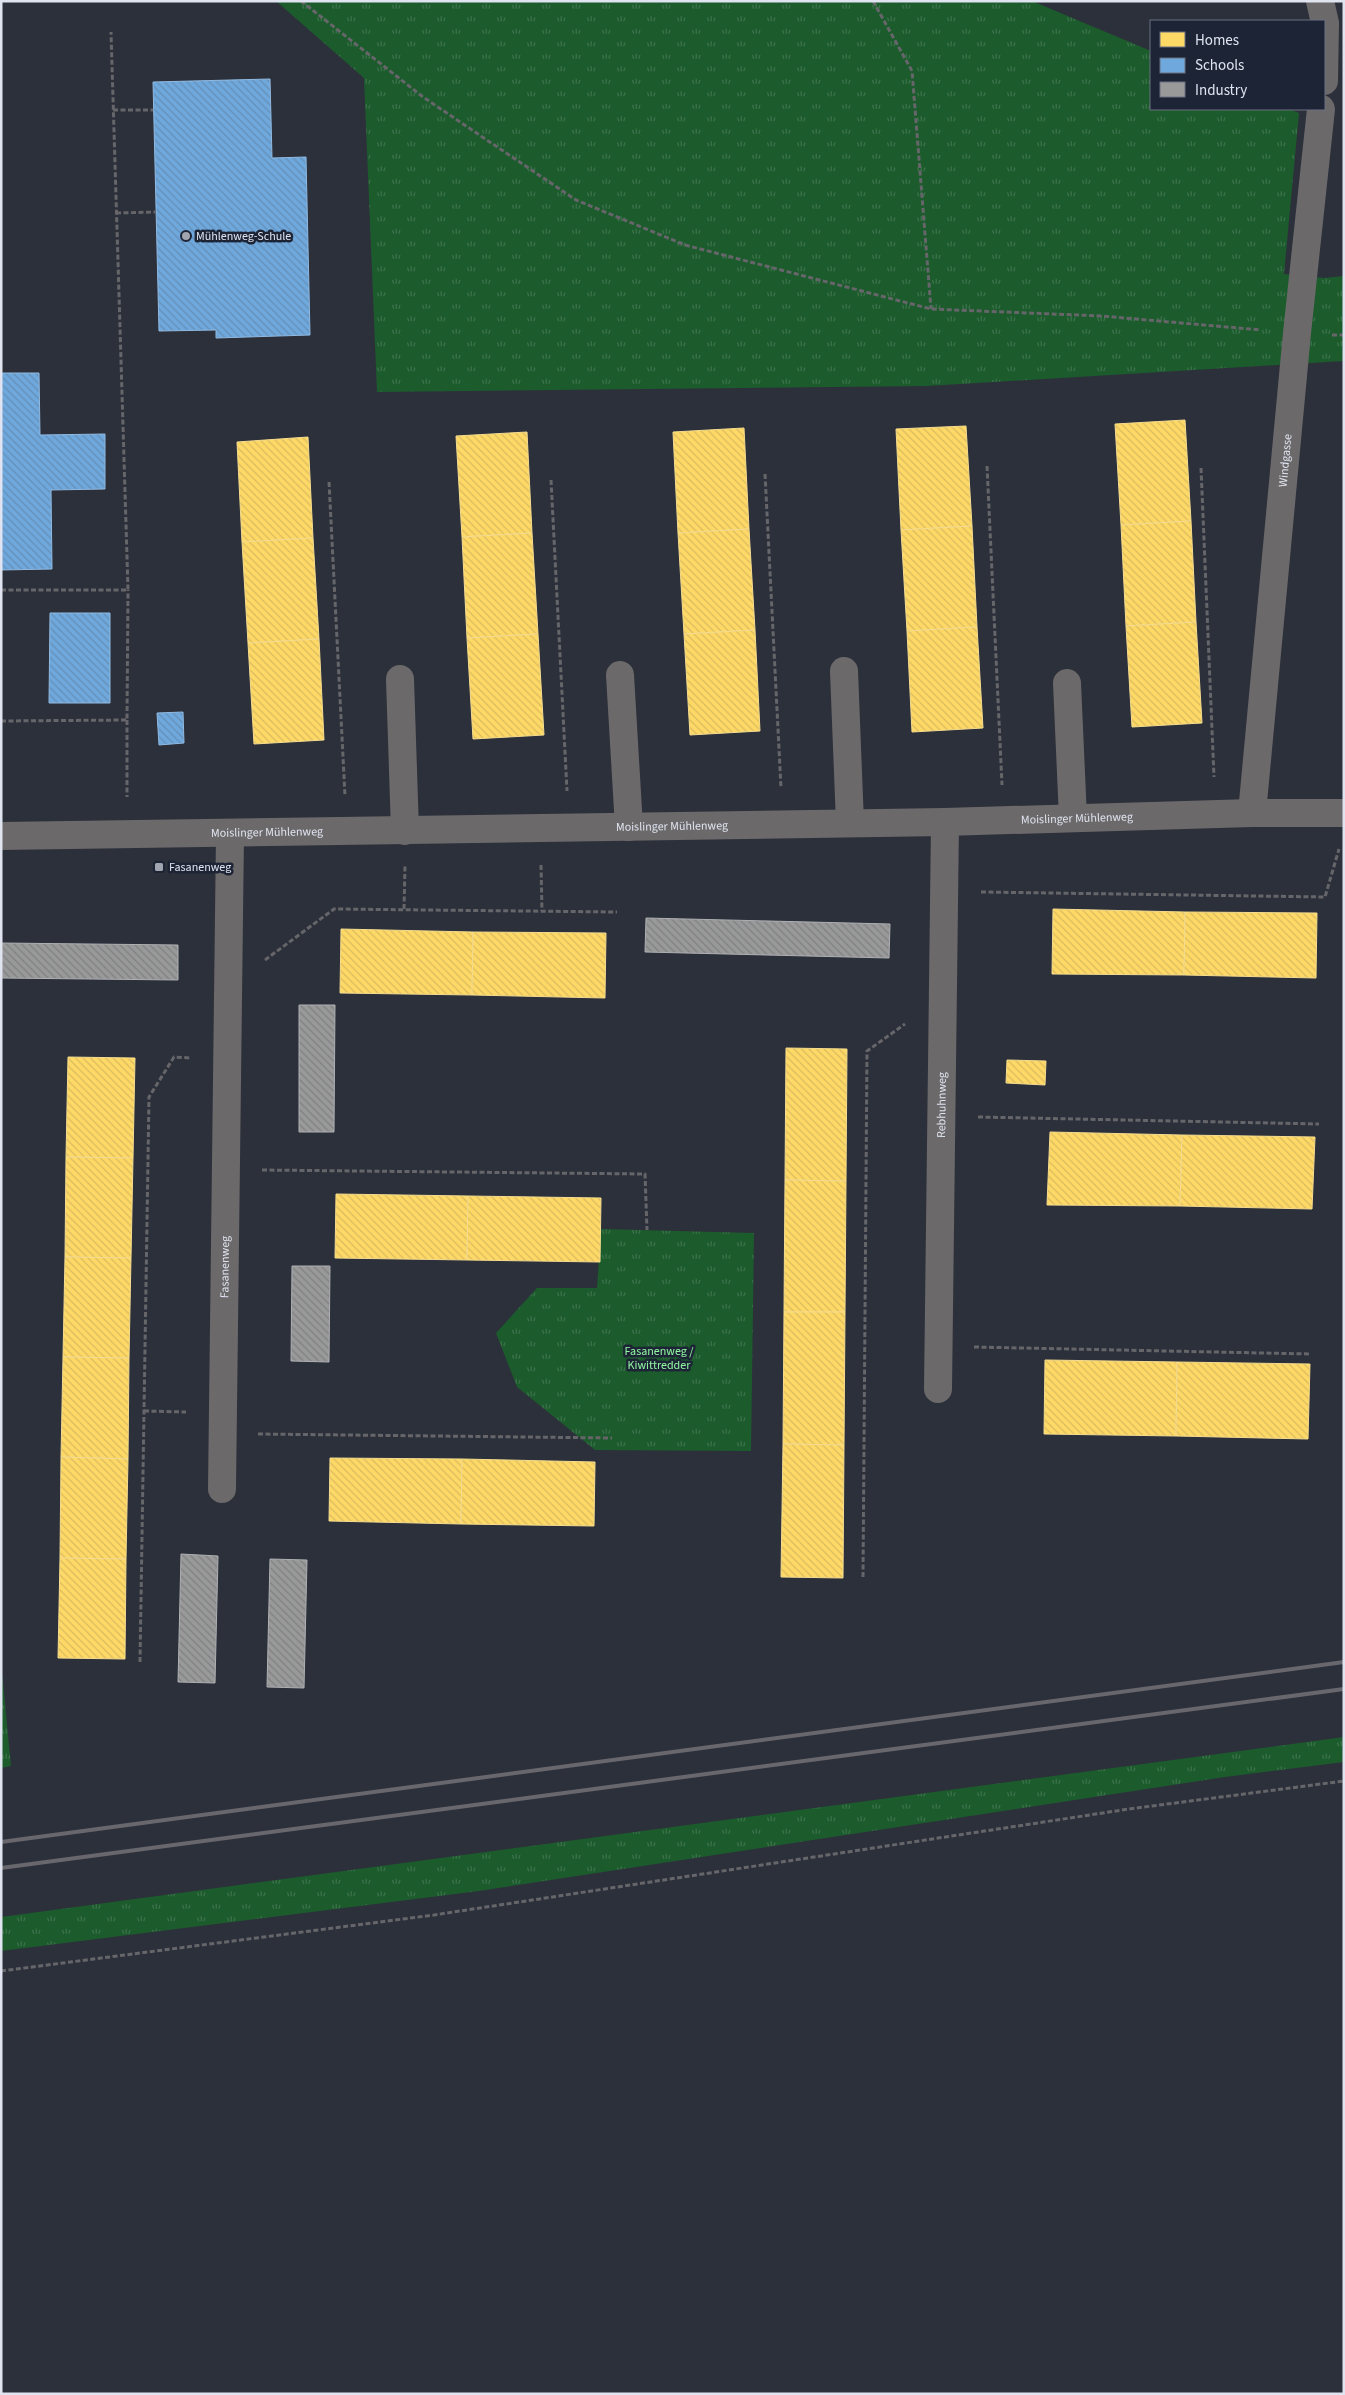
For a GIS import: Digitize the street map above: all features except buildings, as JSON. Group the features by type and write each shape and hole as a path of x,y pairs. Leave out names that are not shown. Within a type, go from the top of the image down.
{"street":[{"path":"1320,1 1324,20"},
{"name":"Windgasse","path":"1252,813 1297,334 1321,110"},
{"path":"844,671 850,823"},
{"path":"620,675 629,827"},
{"path":"400,679 405,831"},
{"path":"1067,683 1072,818"},
{"name":"Moislinger Mühlenweg","path":"1,836 781,825 1252,813 1344,813"},
{"name":"Rebhuhnweg","path":"938,1390 945,822"},
{"name":"Fasanenweg","path":"222,1489 230,834"}],"path":[{"path":"301,1 423,97 576,200 685,246 930,309 1102,316 1297,334"},
{"path":"873,1 912,71 930,309"},
{"path":"111,32 128,590 126,720 128,835"},
{"path":"113,110 153,110"},
{"path":"116,213 156,212"},
{"path":"987,466 1003,820"},
{"path":"1201,468 1214,768 1213,814"},
{"path":"765,474 781,774 781,825"},
{"path":"551,480 568,828"},
{"path":"330,482 345,787 344,832"},
{"path":"1,590 128,590"},
{"path":"1,721 126,720"},
{"path":"541,829 542,910"},
{"path":"404,908 405,831"},
{"path":"944,891 1325,897 1341,843"},
{"path":"228,965 259,964 334,909 404,908 617,912"},
{"path":"863,1577 867,1051 943,998"},
{"path":"140,1662 149,1097 174,1057 227,1059"},
{"path":"941,1117 1319,1124"},
{"path":"226,1170 645,1174 647,1230"},
{"path":"938,1346 1310,1354"},
{"path":"144,1411 223,1423 612,1438"},
{"path":"1,1971 434,1915 1128,1810 1344,1781"}],"green space":[{"path":"276,1 1032,1 1150,51 1150,110 1292,110 1299,113 1284,274 1324,278 1344,276 1344,361 927,386 377,392 364,78"},
{"name":"Fasanenweg / Kiwittredder","path":"601,1229 754,1233 751,1451 595,1450 517,1387 496,1333 537,1288 597,1288"},
{"path":"1,1662 11,1766 1,1768"},
{"path":"1344,1737 1344,1762 1225,1777 479,1891 1,1951 1,1917"}],"railway":[{"path":"1,1842 1344,1662"},
{"path":"1,1868 1344,1689"}],"place":[{"name":"Mühlenweg-Schule","path":"186,236"},
{"name":"Fasanenweg","path":"159,867"}]}
